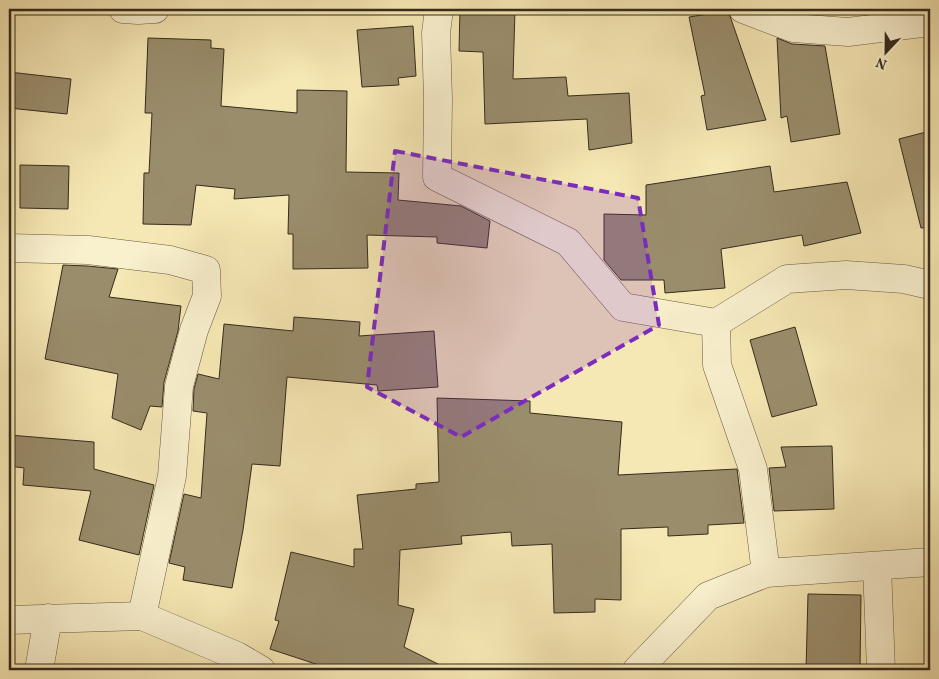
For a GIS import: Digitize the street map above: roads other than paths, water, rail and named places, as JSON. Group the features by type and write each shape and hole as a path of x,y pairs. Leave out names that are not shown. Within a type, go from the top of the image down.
{"street":[{"path":"439,9 436,33 438,99 437,177 568,242 623,307 716,323 787,279 846,275 904,280 930,285"},
{"path":"744,9 793,28 838,32 930,22"},
{"path":"9,248 88,250 170,260 206,270 207,296 194,330 179,386 172,476 142,616"},
{"path":"716,323 717,364 753,469 766,573"},
{"path":"637,670 708,596 766,573 930,562"},
{"path":"877,566 881,670"},
{"path":"9,620 142,616 237,656 261,670"},
{"path":"39,670 48,618"}]}
